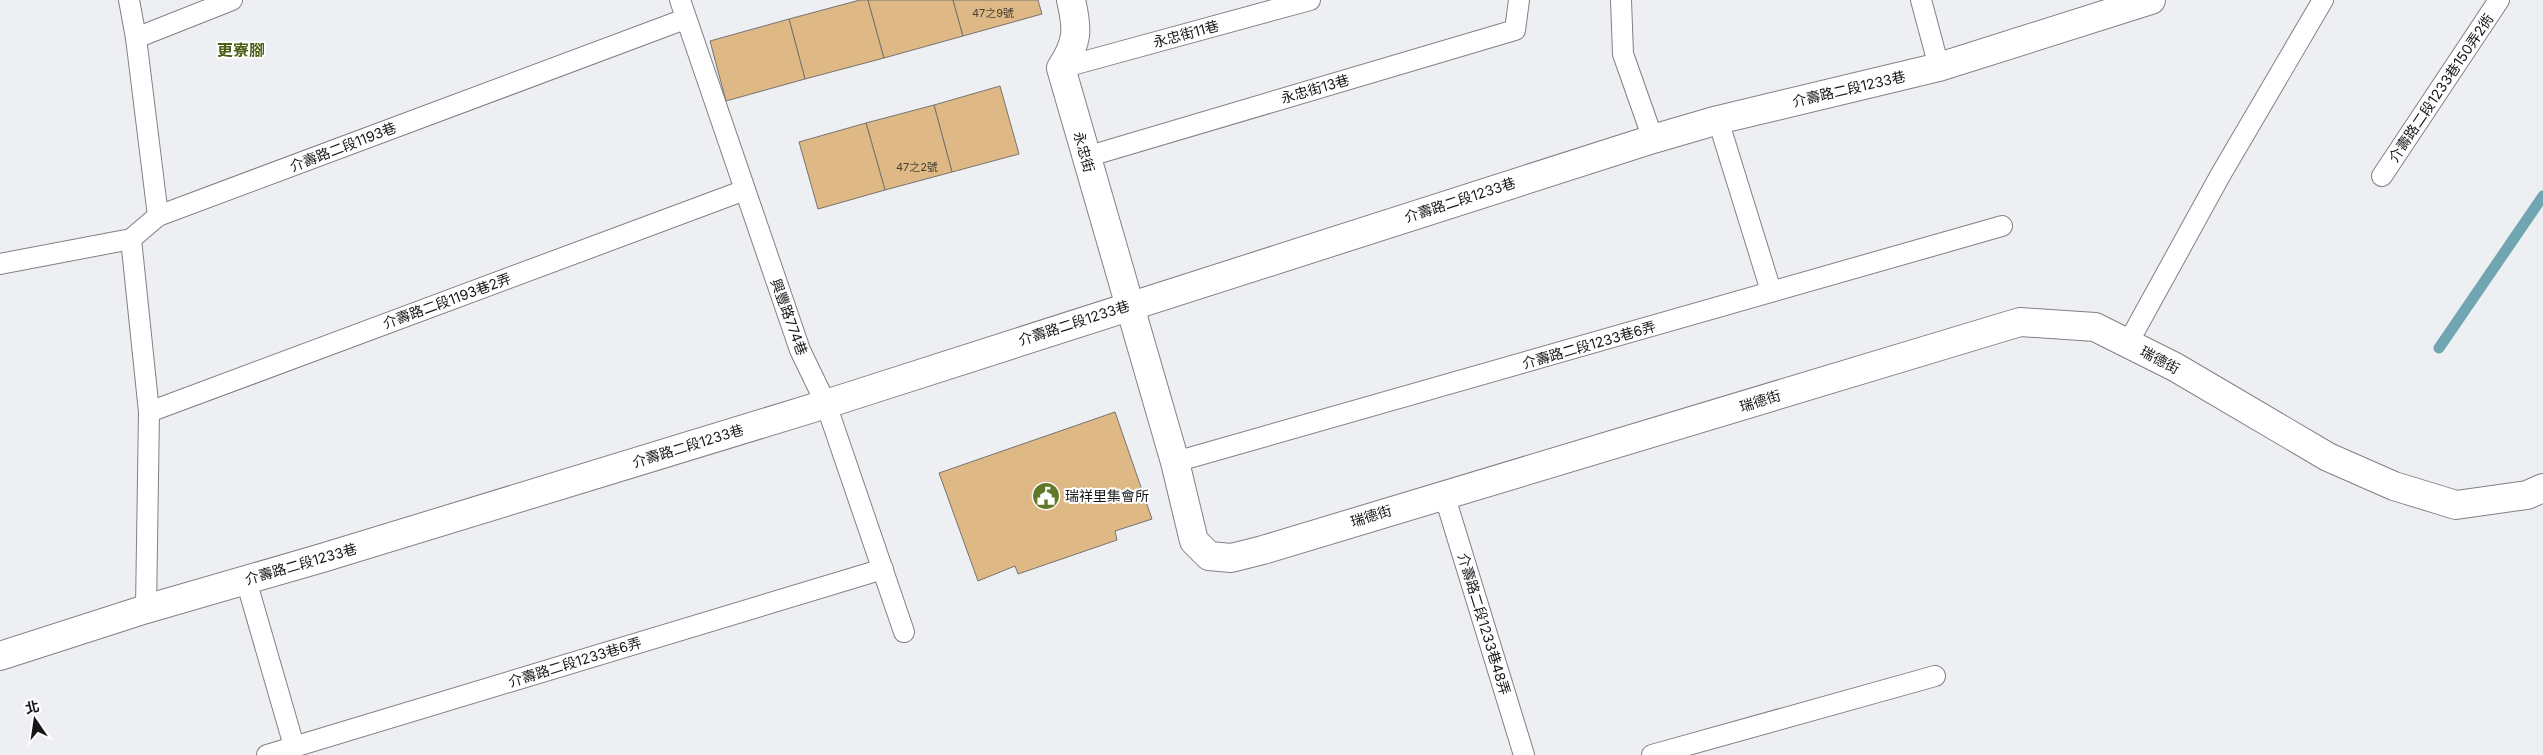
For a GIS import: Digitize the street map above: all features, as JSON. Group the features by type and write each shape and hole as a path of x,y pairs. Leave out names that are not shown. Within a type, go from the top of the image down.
{"street":[{"path":"1061,68 1074,49 1077,24 1071,0"},
{"name":"介壽路二段1233巷","path":"0,656 146,609 826,404 1129,305 1653,139 1718,120 1940,67 2151,0"},
{"name":"永忠街","path":"1061,68 1129,305"},
{"name":"瑞德街","path":"1129,305 1175,462 1194,540 1208,556 1231,558 1263,550 2020,322 2095,327 2184,372 2328,457 2394,486 2456,505 2527,495 2543,488"}],"lane":[{"path":"129,0 136,38 158,216"},
{"path":"136,38 232,0"},
{"name":"永忠街11巷","path":"1061,68 1310,0"},
{"name":"永忠街13巷","path":"1086,157 1515,30 1519,0"},
{"path":"1622,0 1623,54 1653,139"},
{"path":"1921,0 1940,67"},
{"path":"2128,343 2226,166 2323,0"},
{"name":"介壽路二段1233巷150弄2衖","path":"2382,176 2499,0"},
{"name":"興豐路774巷","path":"682,9 800,350 826,404 904,632"},
{"name":"介壽路二段1193巷","path":"0,264 131,239 158,216 682,9"},
{"path":"1718,120 1771,291"},
{"name":"介壽路二段1193巷2弄","path":"149,412 745,190"},
{"name":"介壽路二段1233巷6弄","path":"1175,462 1638,332 1771,291 2002,226"},
{"path":"131,239 149,412 146,609"},
{"name":"介壽路二段1233巷48弄","path":"1444,494 1524,755"},
{"name":"介壽路二段1233巷6弄","path":"267,755 883,569"},
{"path":"246,580 294,746"},
{"path":"1652,755 1935,676"}],"building":[{"path":"860,0 868,0 884,58 805,79 789,19"},
{"path":"868,0 953,0 963,36 884,58"},
{"path":"953,0 1038,0 1042,14 963,36"},
{"path":"789,19 805,79 726,101 710,41"},
{"path":"1000,86 1019,154 952,172 934,105"},
{"path":"934,105 952,172 885,190 866,123"},
{"path":"866,123 885,190 818,209 799,142"},
{"name":"瑞祥里集會所","path":"1115,412 1152,519 1115,531 1117,540 1018,574 1015,566 978,581 939,473"}],"waterway":[{"path":"2439,348 2543,196"}],"place":[{"name":"瑞祥里集會所","path":"1046,496"}],"district":[{"name":"更寮腳","path":"241,50"}]}
